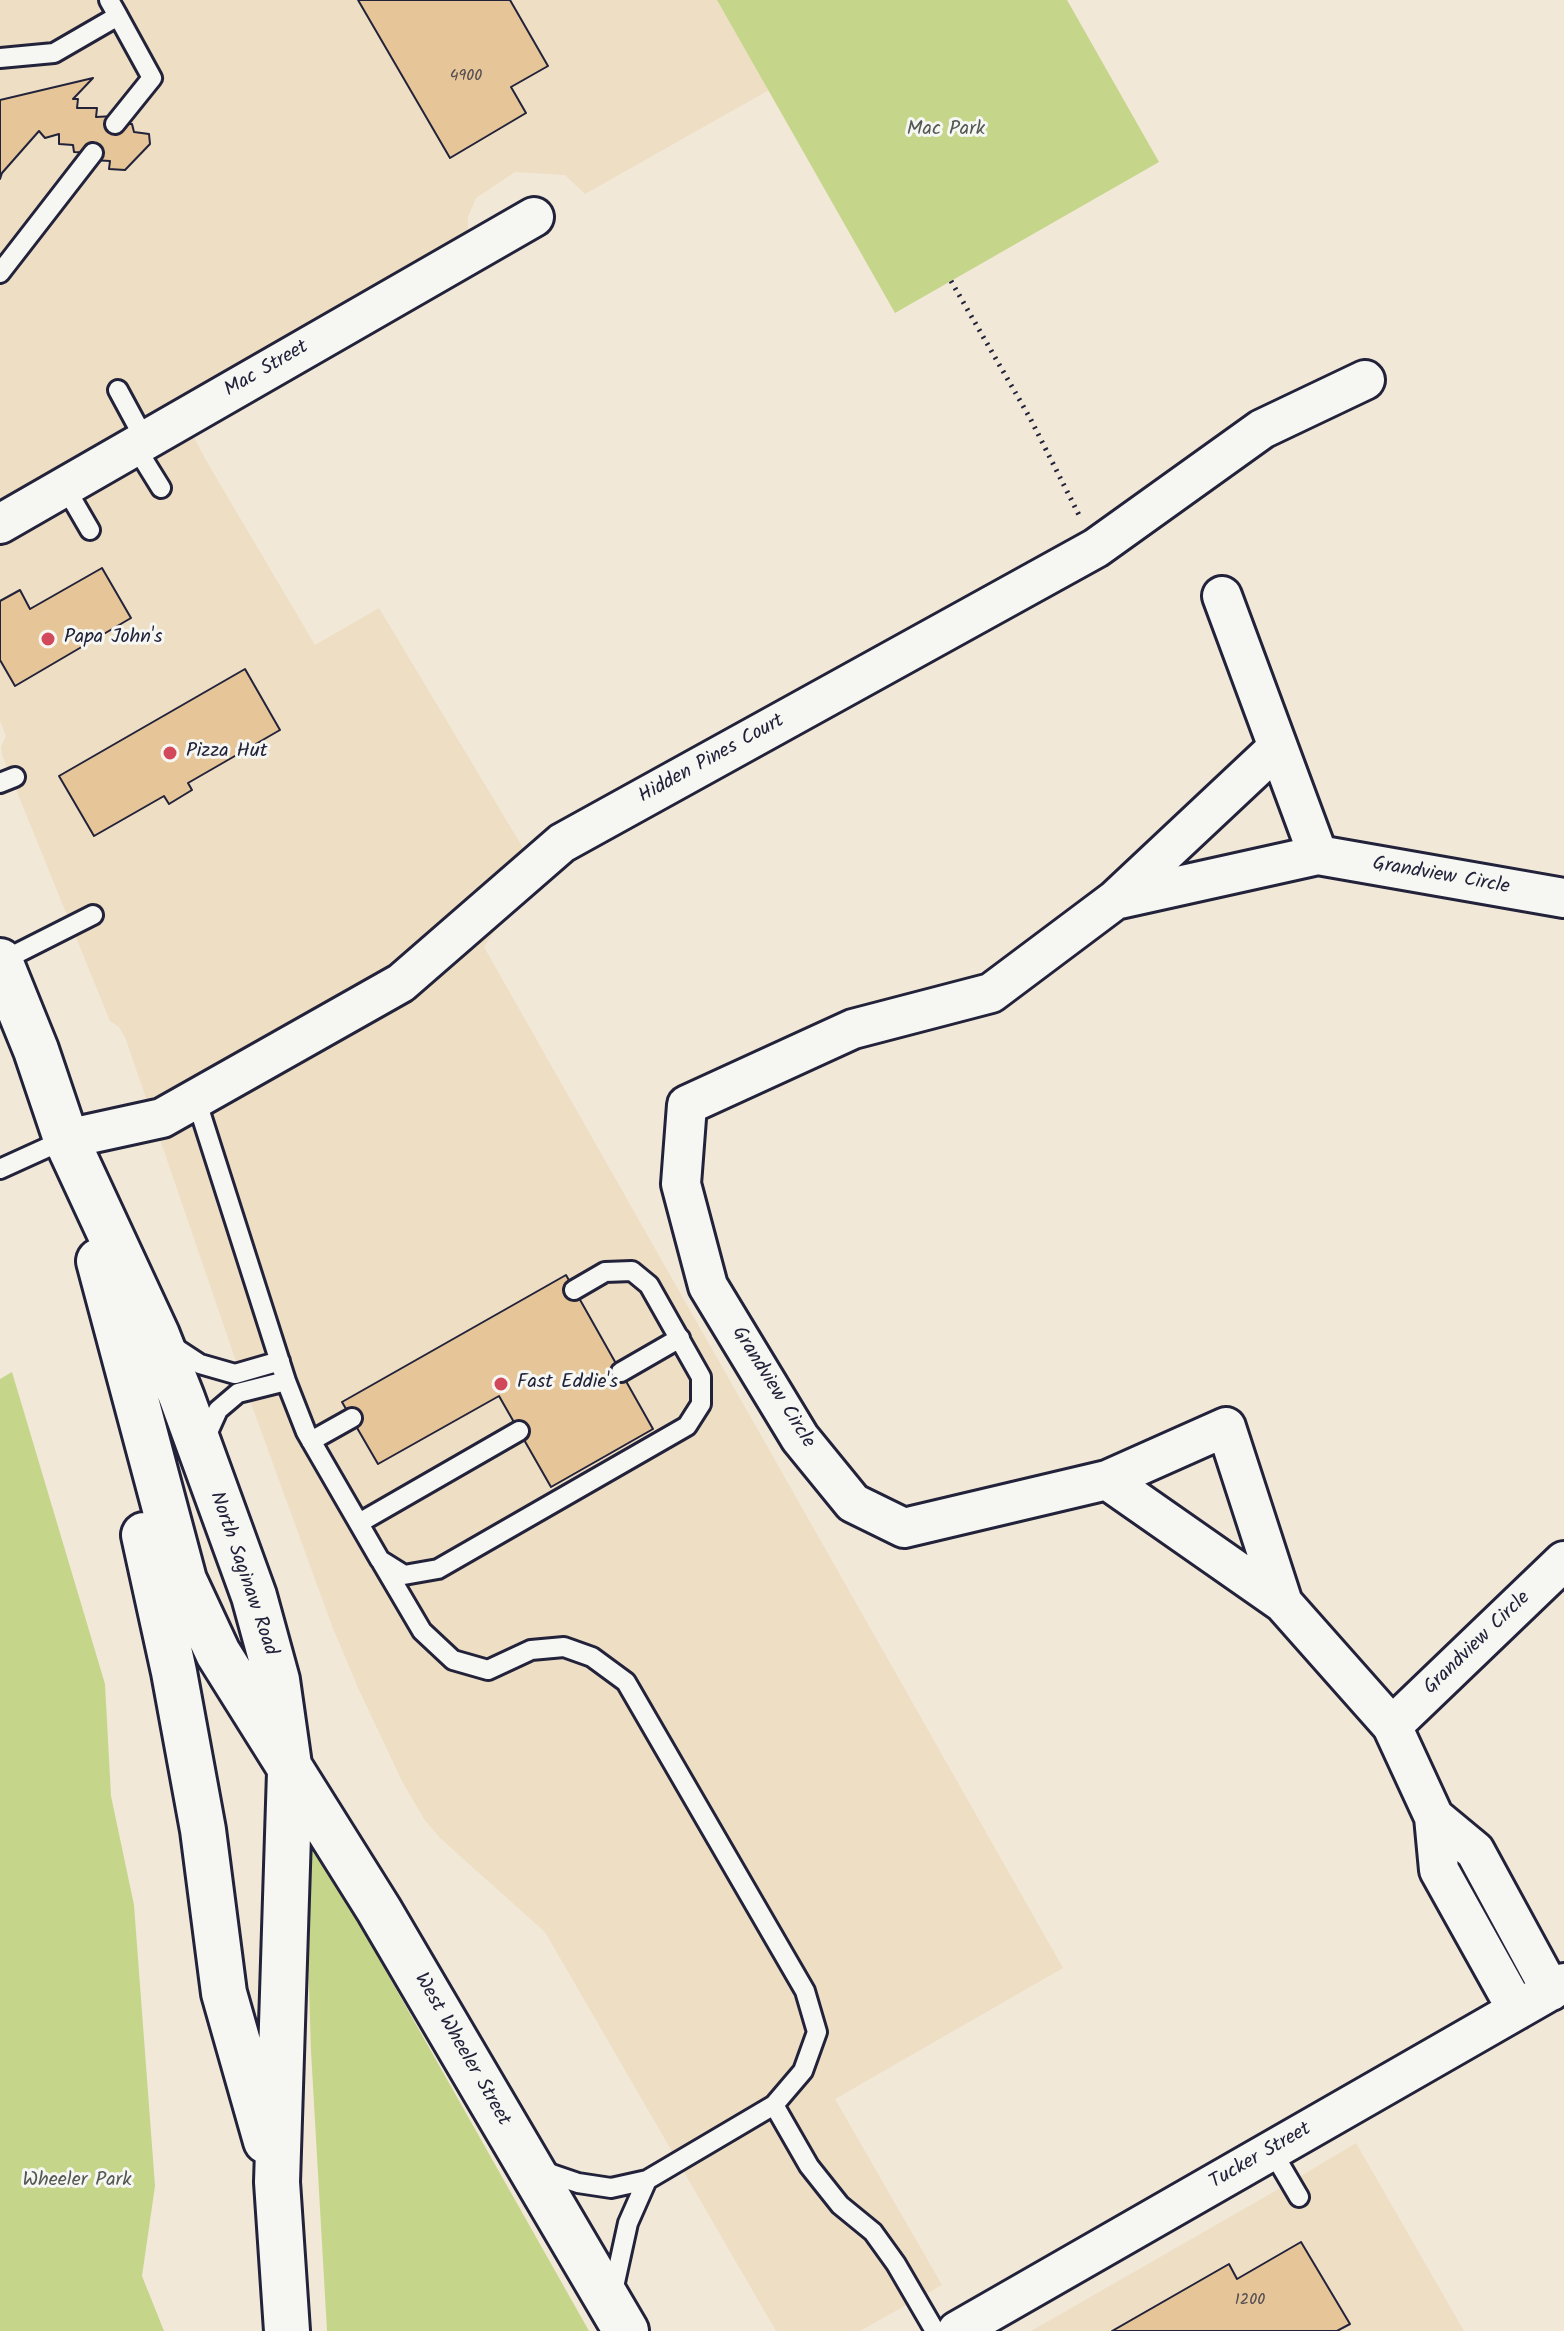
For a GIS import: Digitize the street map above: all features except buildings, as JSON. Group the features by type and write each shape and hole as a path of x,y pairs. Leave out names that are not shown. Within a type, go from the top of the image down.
{"main road":[{"name":"North Saginaw Road","path":"0,962 36,1050 66,1139 157,1335 254,1596 277,1680 290,1772 277,2182 287,2331"},
{"name":"North Saginaw Road","path":"66,1139 91,1336 140,1515 174,1672 203,1830 224,1993 277,2182"},
{"name":"West Wheeler Street","path":"66,1139 184,1580 218,1653 379,1910 618,2317"}],"street":[{"name":"Mac Street","path":"0,524 534,217"},
{"name":"Hidden Pines Court","path":"66,1139 162,1118 401,983 562,843 1096,548 1262,429 1365,380"},
{"path":"1222,596 1318,855"},
{"name":"Grandview Circle","path":"1107,1480 904,1528 853,1503 800,1438 708,1286 681,1184 687,1105 853,1029 991,993 1115,900 1278,747"},
{"name":"Grandview Circle","path":"1115,900 1318,855 1564,898"},
{"path":"1107,1480 1226,1427 1283,1603"},
{"path":"1107,1480 1283,1603 1392,1726 1434,1817 1439,1870 1517,2010"},
{"name":"Grandview Circle","path":"1392,1726 1564,1561"},
{"path":"1434,1817 1475,1851 1558,1987"},
{"name":"Tucker Street","path":"981,2325 1272,2151 1558,1987"}],"lane":[{"path":"0,58 54,53 113,8 152,78 115,124"},
{"path":"0,273 93,153"},
{"path":"118,390 161,488"},
{"path":"65,487 90,530"},
{"path":"0,962 93,915"},
{"path":"196,1099 286,1381 311,1441 422,1631 453,1660 488,1670 531,1650 564,1647 592,1657 626,1682 805,1991 817,2032 803,2071 774,2105 647,2180 611,2188 578,2183 530,2167"},
{"path":"0,1169 66,1139"},
{"path":"380,1560 404,1575 438,1569 687,1426 701,1404 701,1377 649,1285 632,1271 605,1272 574,1290"},
{"path":"157,1335 200,1364 235,1374 280,1361"},
{"path":"621,1372 680,1338"},
{"path":"199,1451 218,1410 238,1393 286,1381"},
{"path":"311,1441 352,1418"},
{"path":"359,1523 519,1431"},
{"path":"774,2105 809,2166 840,2205 873,2232 888,2253 935,2331"},
{"path":"1272,2151 1299,2197"},
{"path":"618,2317 628,2223 647,2180"}],"path":[{"path":"951,281 1030,418 1096,548"}],"shaded area":[{"path":"0,0 717,0 769,90 585,194 565,175 515,172 476,198 468,217 468,232 174,400 315,645 379,608 535,868 484,947 1063,1968 835,2099 942,2285 860,2331 776,2331 545,1932 440,1838 424,1819 402,1781 332,1626 240,1373 125,1037 119,1027 110,1021 2,755 1,747 6,736 0,721"},
{"path":"1356,2143 1464,2331 1031,2331 1291,2182"}],"green space":[{"name":"Mac Park","path":"717,0 1067,0 1159,162 895,313"},
{"name":"Wheeler Park","path":"12,1372 105,1684 111,1796 134,1905 155,2186 142,2276 164,2331 0,2331 0,1379"},
{"path":"310,1842 326,1865 589,2331 327,2331 311,2051 308,1955"}],"place":[{"name":"Papa John's","path":"48,639"},
{"name":"Pizza Hut","path":"170,753"},
{"name":"Fast Eddie's","path":"501,1384"}]}
